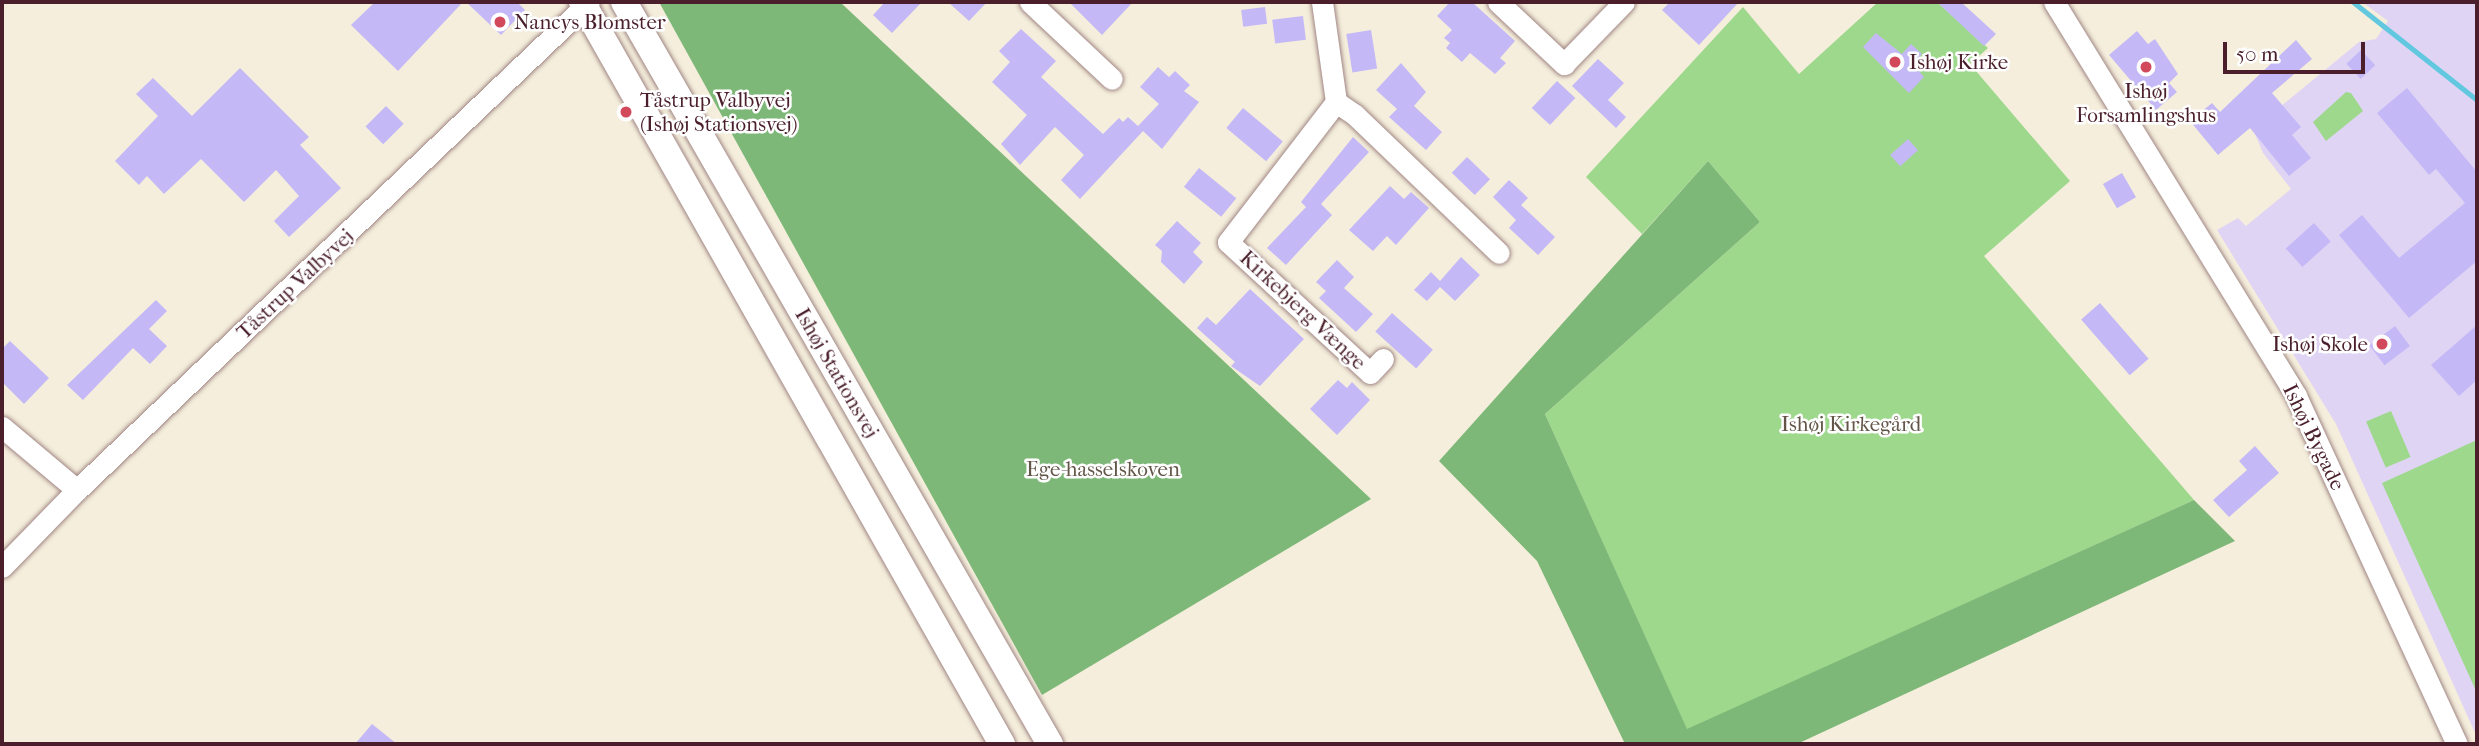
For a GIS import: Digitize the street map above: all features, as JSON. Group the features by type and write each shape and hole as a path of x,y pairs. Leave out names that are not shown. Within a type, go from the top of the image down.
{"main road":[{"name":"Ishøj Stationsvej","path":"624,2 1049,744"},
{"name":"Ishøj Stationsvej","path":"585,3 1002,744"}],"street":[{"path":"1030,2 1112,79"},
{"path":"1322,2 1336,102 1355,115 1499,253"},
{"path":"1498,2 1564,64 1624,2"},
{"name":"Ishøj Bygade","path":"2054,2 2296,396 2457,744"},
{"name":"Tåstrup Valbyvej","path":"2,567 77,490 585,3"},
{"name":"Kirkebjerg Vænge","path":"1336,102 1228,242 1370,373 1383,359"},
{"path":"2,427 77,490"}],"shaded area":[{"name":"Ishøj Skole","path":"2362,2 2477,2 2477,737 2336,424 2217,230 2238,218 2246,226 2291,189 2263,153 2253,129 2359,42 2376,39 2388,21"}],"green space":[{"name":"Ege-hasselskoven","path":"659,2 840,2 1371,499 1042,695"},
{"name":"Ishøj Kirkegård","path":"1878,2 1937,2 1988,48 1970,64 2070,181 1984,256 2194,500 1687,730 1545,414 1760,222 1708,161 1642,234 1586,177 1743,7 1799,74"},
{"path":"2346,92 2351,93 2363,111 2326,141 2313,122"},
{"path":"1708,161 1760,222 1545,414 1687,729 2194,500 2235,541 1797,744 1625,744 1537,561 1439,461"},
{"path":"2391,411 2411,457 2386,468 2366,422"},
{"path":"2477,440 2477,693 2382,483"}],"building":[{"path":"375,2 463,2 398,71 351,25"},
{"name":"Nancys Blomster","path":"466,2 517,2 525,10 501,35"},
{"path":"885,2 922,2 892,33 873,15"},
{"path":"948,2 987,2 969,21"},
{"path":"1069,2 1133,2 1102,35"},
{"path":"1450,2 1472,2 1515,41 1500,58 1506,63 1495,74 1470,53 1462,62 1446,48 1450,43 1444,38 1452,30 1437,16"},
{"path":"1670,2 1739,2 1699,45 1662,10"},
{"path":"1937,2 1961,2 1996,34 1984,46"},
{"path":"1265,7 1267,24 1243,27 1241,10"},
{"path":"1303,16 1306,40 1275,44 1272,20"},
{"path":"1021,29 1056,61 1041,77 1103,134 1119,118 1123,122 1128,117 1138,126 1159,104 1140,87 1158,67 1169,77 1175,71 1190,85 1184,91 1199,102 1162,149 1143,131 1080,199 1061,180 1084,155 1055,127 1020,165 1001,144 1027,115 992,82 1010,62 999,51"},
{"path":"1371,30 1377,69 1352,72 1346,34"},
{"name":"Ishøj Forsamlingshus","path":"2137,31 2148,44 2155,39 2178,74 2169,83 2177,92 2156,110 2109,55"},
{"name":"Ishøj Kirke","path":"1876,33 1902,54 1911,44 1922,54 1913,64 1924,77 1909,93 1863,47"},
{"path":"2296,40 2312,59 2272,93 2301,127 2292,135 2311,158 2289,176 2250,128 2218,155 2190,121 2212,103 2220,112"},
{"path":"2361,50 2375,65 2361,79 2346,64"},
{"path":"1598,59 1624,83 1608,100 1626,117 1616,128 1572,86"},
{"path":"1401,63 1426,92 1414,106 1442,132 1426,150 1389,117 1397,109 1376,90"},
{"path":"240,68 309,137 300,145 341,188 289,237 274,221 299,196 276,170 244,202 201,159 164,194 147,176 139,185 115,161 158,116 136,94 153,78 192,116"},
{"path":"1557,81 1575,98 1550,125 1532,108"},
{"path":"2407,88 2477,172 2477,261 2409,318 2339,235 2362,215 2399,258 2465,203 2436,169 2429,175 2377,113"},
{"path":"386,106 404,124 383,144 365,127"},
{"path":"1243,108 1283,141 1266,161 1226,128"},
{"path":"1353,137 1369,152 1321,204 1332,215 1286,265 1267,248 1306,207 1301,202"},
{"path":"1908,139 1918,150 1900,166 1890,155"},
{"path":"1467,157 1490,179 1475,195 1452,173"},
{"path":"1199,168 1236,198 1221,217 1184,187"},
{"path":"2122,173 2136,197 2117,208 2103,184"},
{"path":"1509,180 1528,198 1521,205 1555,237 1538,255 1509,228 1516,220 1493,197"},
{"path":"1390,186 1404,199 1411,192 1429,208 1396,245 1387,236 1373,251 1349,230"},
{"path":"1177,221 1201,243 1193,252 1203,262 1184,284 1161,262 1162,251 1155,245"},
{"path":"2314,223 2331,242 2302,267 2286,248"},
{"path":"1461,257 1480,275 1455,301 1440,287 1427,301 1414,290 1431,272 1440,281"},
{"path":"1337,260 1354,277 1344,288 1373,314 1356,332 1319,298 1326,291 1316,282"},
{"path":"1250,289 1304,339 1260,386 1231,366 1235,362 1197,328 1207,317 1216,325"},
{"path":"156,300 167,311 149,329 167,346 150,364 133,348 83,400 67,385"},
{"path":"2100,303 2149,359 2130,375 2081,319"},
{"path":"1392,313 1433,350 1416,368 1375,332"},
{"path":"2477,325 2477,380 2459,396 2431,365"},
{"path":"2395,326 2410,346 2384,365 2369,345"},
{"path":"10,341 49,378 24,404 2,382 2,349"},
{"path":"1338,380 1347,388 1352,382 1370,400 1337,435 1310,409"},
{"path":"2255,446 2279,473 2229,517 2213,500 2247,470 2239,461"},
{"path":"372,724 397,744 355,744"}],"waterway":[{"path":"2353,2 2477,100"}],"place":[{"name":"Nancys Blomster","path":"500,22"},
{"name":"Ishøj Kirke","path":"1895,62"},
{"name":"Ishøj Forsamlingshus","path":"2146,67"},
{"name":"Tåstrup Valbyvej (Ishøj Stationsvej)","path":"626,112"},
{"name":"Ishøj Skole","path":"2382,344"}]}
